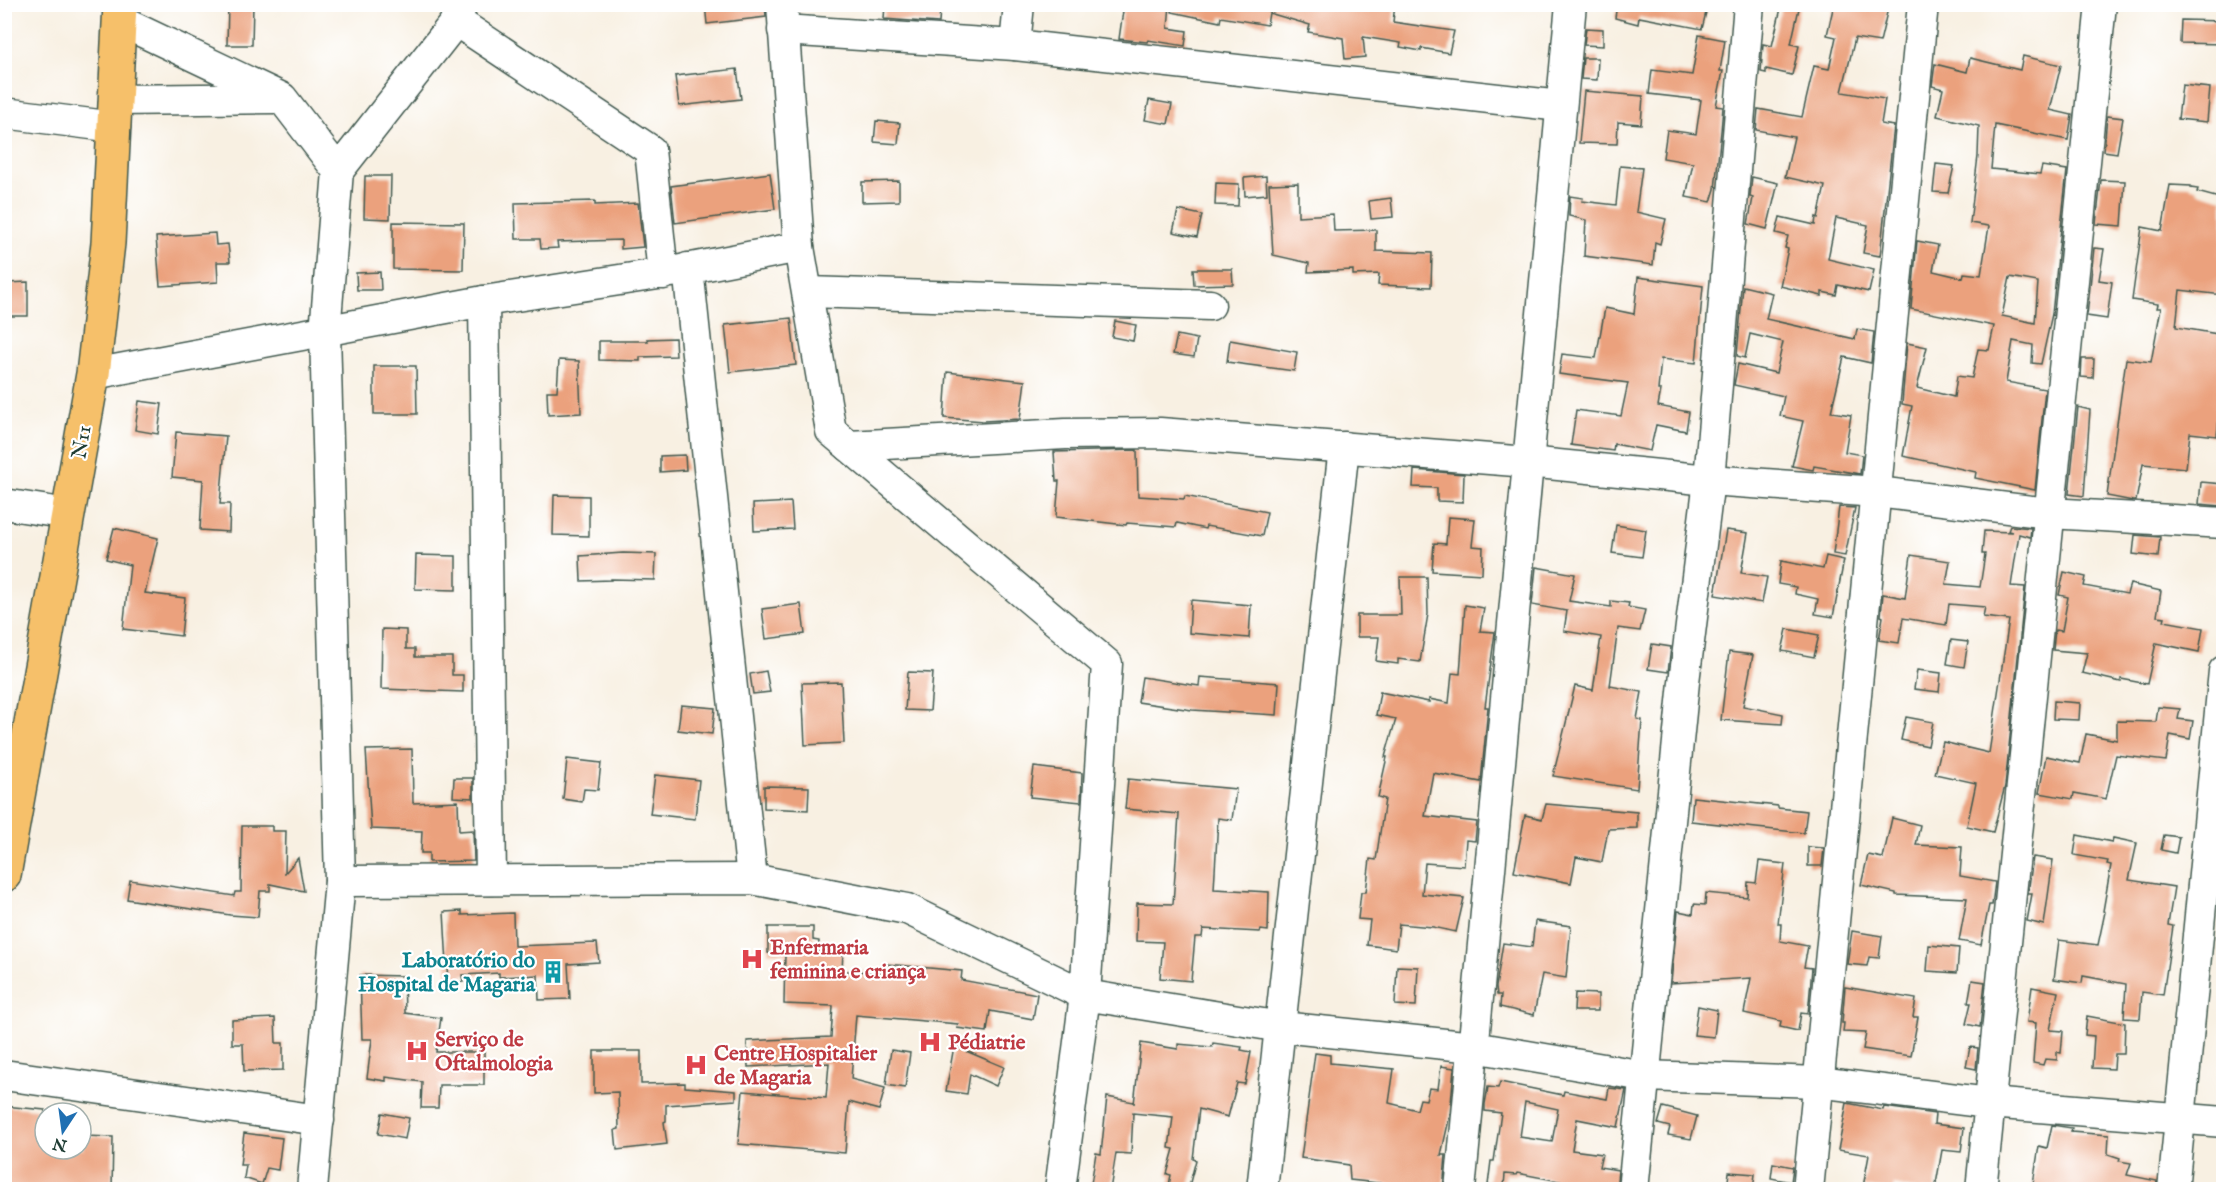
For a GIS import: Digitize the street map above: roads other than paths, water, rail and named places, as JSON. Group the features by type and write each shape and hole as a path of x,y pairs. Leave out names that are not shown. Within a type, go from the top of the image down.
{"main road":[{"name":"N11","path":"4,875 93,374 108,243 120,13"}],"street":[{"path":"1015,45 1019,4"},
{"path":"1460,1190 1571,4"},
{"path":"1633,1190 1684,682 1709,480 1749,4"},
{"path":"1808,1190 1923,4"},
{"path":"1981,1190 2101,4"},
{"path":"120,13 282,98 338,171"},
{"path":"312,1190 340,881 325,332 338,171 459,13 650,150 675,271 752,879"},
{"path":"1060,1190 1085,995 1107,664 831,431 799,248 782,17 1561,106"},
{"path":"4,113 116,114 282,98"},
{"path":"93,374 484,301 675,271 799,248"},
{"path":"808,291 1210,304"},
{"path":"484,301 491,880"},
{"path":"849,446 1065,434 1160,433 1876,492 2049,513 2223,523"},
{"path":"1262,1190 1344,447"},
{"path":"4,504 68,514"},
{"path":"2173,1190 2223,671"},
{"path":"340,881 752,879 907,909 1085,995 1281,1027 1474,1047 1644,1076 1818,1082 1989,1103 2223,1122"},
{"path":"4,1075 318,1120"}],"place":[{"name":"Enfermaria feminina e criança","path":"752,959"},
{"name":"Laboratório do Hospital de Magaria","path":"553,972"},
{"name":"Pédiatrie","path":"930,1042"},
{"name":"Serviço de Oftalmologia","path":"417,1051"},
{"name":"Centre Hospitalier de Magaria","path":"696,1065"}]}
